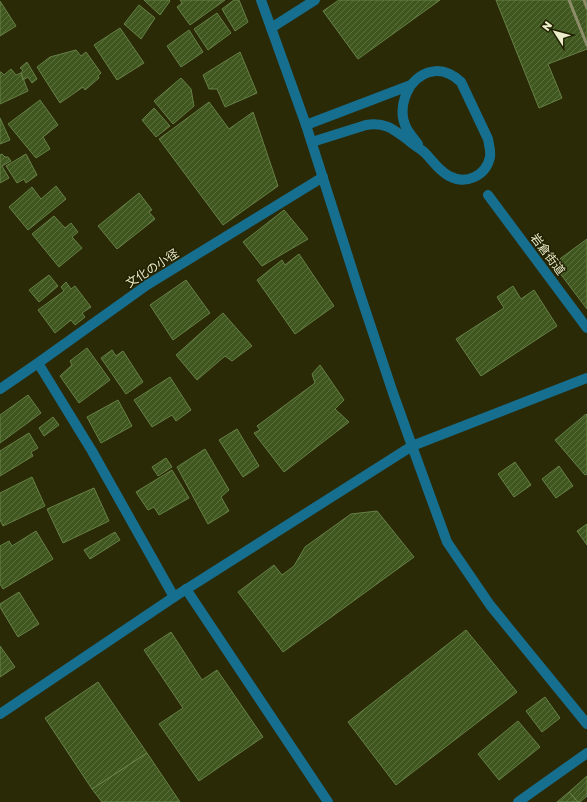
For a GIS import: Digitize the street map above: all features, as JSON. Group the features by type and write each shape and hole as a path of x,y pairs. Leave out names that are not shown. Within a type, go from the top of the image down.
{"street":[{"path":"261,0 312,142 359,291 412,446 447,542 490,605 587,724"},
{"path":"271,28 315,0"},
{"path":"431,71 448,73 461,82 488,139 490,147 490,157 487,165 473,178 465,180 455,179 441,171 407,130 402,114 404,98 411,84 416,78 431,71"},
{"path":"306,125 411,84"},
{"path":"312,142 366,125 380,124 393,129 424,152"},
{"name":"文化の小径","path":"0,389 147,285 323,177"},
{"name":"岩倉街道","path":"488,195 587,328"},
{"path":"38,363 92,451 174,597"},
{"path":"0,714 186,589 412,446 587,378"},
{"path":"186,589 328,802"},
{"path":"518,802 587,754"}],"building":[{"path":"144,0 169,0 170,1 160,15"},
{"path":"180,0 225,0 190,25 177,7 182,3"},
{"path":"234,0 239,0 248,22 235,31 222,9"},
{"path":"339,0 440,0 358,59 323,11"},
{"path":"496,0 587,0 587,49 548,64 562,98 539,108"},
{"path":"0,1 16,26 0,36"},
{"path":"139,5 155,18 141,39 124,24"},
{"path":"217,13 231,33 208,50 194,29"},
{"path":"120,28 144,63 117,80 94,45"},
{"path":"189,30 203,52 181,67 167,46"},
{"path":"76,50 81,56 86,52 101,73 98,76 99,78 85,90 83,87 60,103 37,67 50,57"},
{"path":"240,52 257,93 225,107 217,89 209,89 203,75"},
{"path":"27,62 37,79 32,83 28,77 23,80 21,73 23,70 20,68"},
{"path":"11,69 16,75 21,73 28,91 0,104 0,72 4,75"},
{"path":"181,78 191,89 194,106 173,124 154,101"},
{"path":"40,100 58,125 43,137 50,149 36,158 8,124"},
{"path":"209,102 229,129 253,112 278,186 223,225 159,139"},
{"path":"154,108 170,126 156,137 142,120"},
{"path":"0,118 10,140 0,144"},
{"path":"2,154 5,157 8,157 11,161 2,166 9,178 0,183 0,155"},
{"path":"26,154 37,175 26,183 24,179 17,183 6,166"},
{"path":"56,186 66,199 28,230 9,207 32,187 41,199"},
{"path":"139,193 152,210 149,212 155,219 117,249 98,226"},
{"path":"284,210 308,239 262,266 243,242"},
{"path":"54,216 65,228 71,223 78,232 72,237 82,248 59,267 32,234"},
{"path":"587,239 587,309 553,264"},
{"path":"299,254 334,306 295,334 257,280 282,260 285,265"},
{"path":"49,275 58,286 39,302 29,290"},
{"path":"186,280 210,313 173,340 150,305"},
{"path":"66,282 71,289 75,286 91,307 82,313 85,317 75,325 71,320 55,333 38,310 64,291 61,287"},
{"path":"513,286 521,299 534,290 557,326 481,376 456,339 504,308 497,297"},
{"path":"223,313 252,346 232,361 225,356 197,380 176,355"},
{"path":"87,348 110,380 79,403 60,376 72,365 70,361"},
{"path":"112,350 116,356 123,351 143,382 126,394 101,358"},
{"path":"320,365 344,400 335,409 349,422 284,472 254,433 260,430 257,426 315,383 312,374"},
{"path":"170,377 191,410 176,421 172,415 152,427 134,400"},
{"path":"28,395 41,413 0,443 0,415"},
{"path":"118,400 132,426 101,443 87,417"},
{"path":"586,414 587,474 585,475 555,440"},
{"path":"53,417 59,425 44,436 39,428"},
{"path":"237,429 259,466 243,477 219,440"},
{"path":"29,433 38,448 31,452 33,456 0,476 0,451"},
{"path":"205,449 229,490 221,497 229,511 208,524 177,467"},
{"path":"166,458 172,467 158,476 152,467"},
{"path":"515,462 531,485 514,497 498,474"},
{"path":"559,466 573,486 556,498 542,479"},
{"path":"172,470 189,498 159,515 154,507 148,510 136,492"},
{"path":"32,477 45,506 3,526 0,520 0,493"},
{"path":"94,488 109,521 63,543 47,509"},
{"path":"377,511 414,557 283,652 238,592 274,565 282,575 294,566 305,547 351,514"},
{"path":"587,524 587,545 577,531"},
{"path":"36,531 53,559 3,589 0,584 0,546 9,541 12,546"},
{"path":"115,532 120,540 90,559 84,550"},
{"path":"19,592 39,624 18,637 0,607 0,604"},
{"path":"466,630 517,692 396,785 348,722"},
{"path":"171,632 202,680 217,670 263,737 199,781 159,724 183,708 144,650"},
{"path":"0,646 15,667 0,677"},
{"path":"98,682 147,753 92,789 45,718"},
{"path":"545,697 560,718 542,732 526,711"},
{"path":"518,721 540,747 499,780 478,754"},
{"path":"147,753 180,802 102,802 92,789"},
{"path":"587,776 587,796 578,802 569,792"},
{"path":"569,792 578,802 557,802"}],"railway":[{"path":"569,0 587,45"},
{"path":"584,0 587,8"}]}
